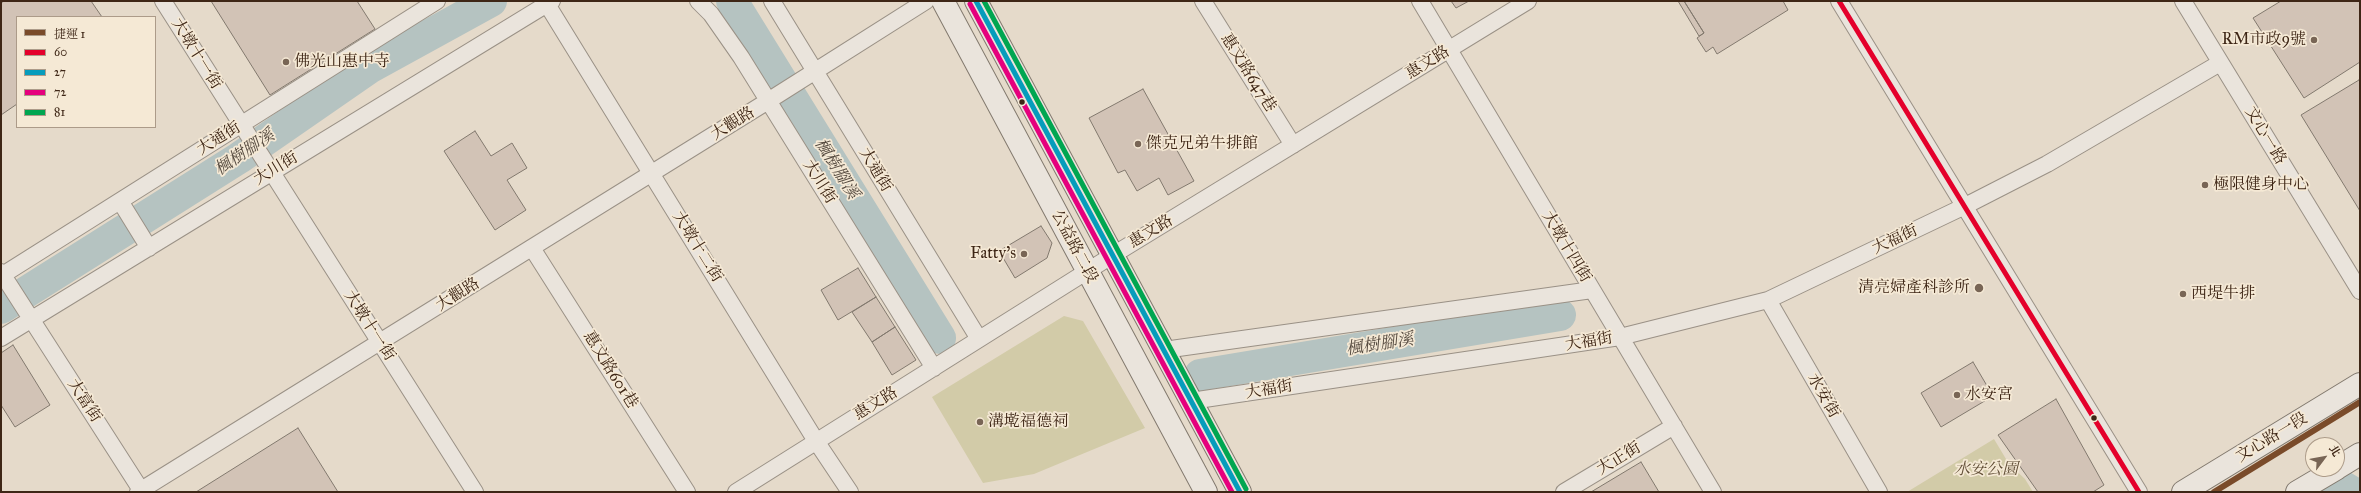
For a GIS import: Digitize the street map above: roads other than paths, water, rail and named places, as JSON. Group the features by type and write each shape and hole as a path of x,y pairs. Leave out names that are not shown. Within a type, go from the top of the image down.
{"main road":[{"name":"公益路二段","path":"943,1 1206,492"},
{"name":"公益路二段","path":"976,1 1240,492"},
{"name":"文心路一段","path":"2183,492 2360,384"},
{"path":"2297,492 2348,464"}],"street":[{"name":"大墩十一街","path":"163,1 475,492"},
{"name":"大通街","path":"4,277 123,206 242,126 437,1"},
{"name":"大川街","path":"698,1 711,14 773,99 934,368"},
{"name":"大通街","path":"772,1 811,75 979,339"},
{"path":"811,75 926,1"},
{"name":"惠文路647巷","path":"1203,1 1293,145"},
{"name":"大墩十四街","path":"1420,1 1713,492"},
{"name":"惠文路","path":"736,492 1113,255 1528,1"},
{"path":"1839,1 2139,492"},
{"name":"文心一路","path":"2183,1 2360,291"},
{"name":"大川街","path":"1,338 29,316 147,244 268,166 548,2"},
{"name":"大墩十二街","path":"548,2 816,441 850,492"},
{"name":"大福街","path":"1191,401 1620,337 1768,300 1965,206 2047,164 2220,62"},
{"name":"大觀路","path":"140,491 811,75"},
{"path":"123,206 147,244"},
{"name":"惠文路601巷","path":"532,248 687,492"},
{"name":"大富街","path":"4,277 140,491"},
{"path":"1164,350 1592,290"},
{"name":"水安街","path":"1768,300 1879,492"},
{"name":"大正街","path":"1564,492 1674,426"}],"waterway":[{"name":"楓樹腳溪","path":"1,308 239,158 369,68 491,1"},
{"name":"楓樹腳溪","path":"732,1 940,338"},
{"name":"楓樹腳溪","path":"1200,375 1560,315"},
{"name":"楓樹腳溪","path":"2335,482 2352,492"}],"metro line":[{"name":"1","path":"2214,492 2360,402"}],"place":[{"name":"RM市政9號","path":"2314,40"},
{"name":"佛光山惠中寺","path":"286,62"},
{"name":"傑克兄弟牛排館","path":"1138,144"},
{"name":"極限健身中心","path":"2205,185"},
{"name":"Fatty's","path":"1024,254"},
{"name":"清亮婦產科診所","path":"1979,288"},
{"name":"西堤牛排","path":"2183,294"},
{"name":"水安宮","path":"1957,395"},
{"name":"溝墘福德祠","path":"980,422"}],"park label":[{"name":"水安公園","path":"1986,470"}]}
